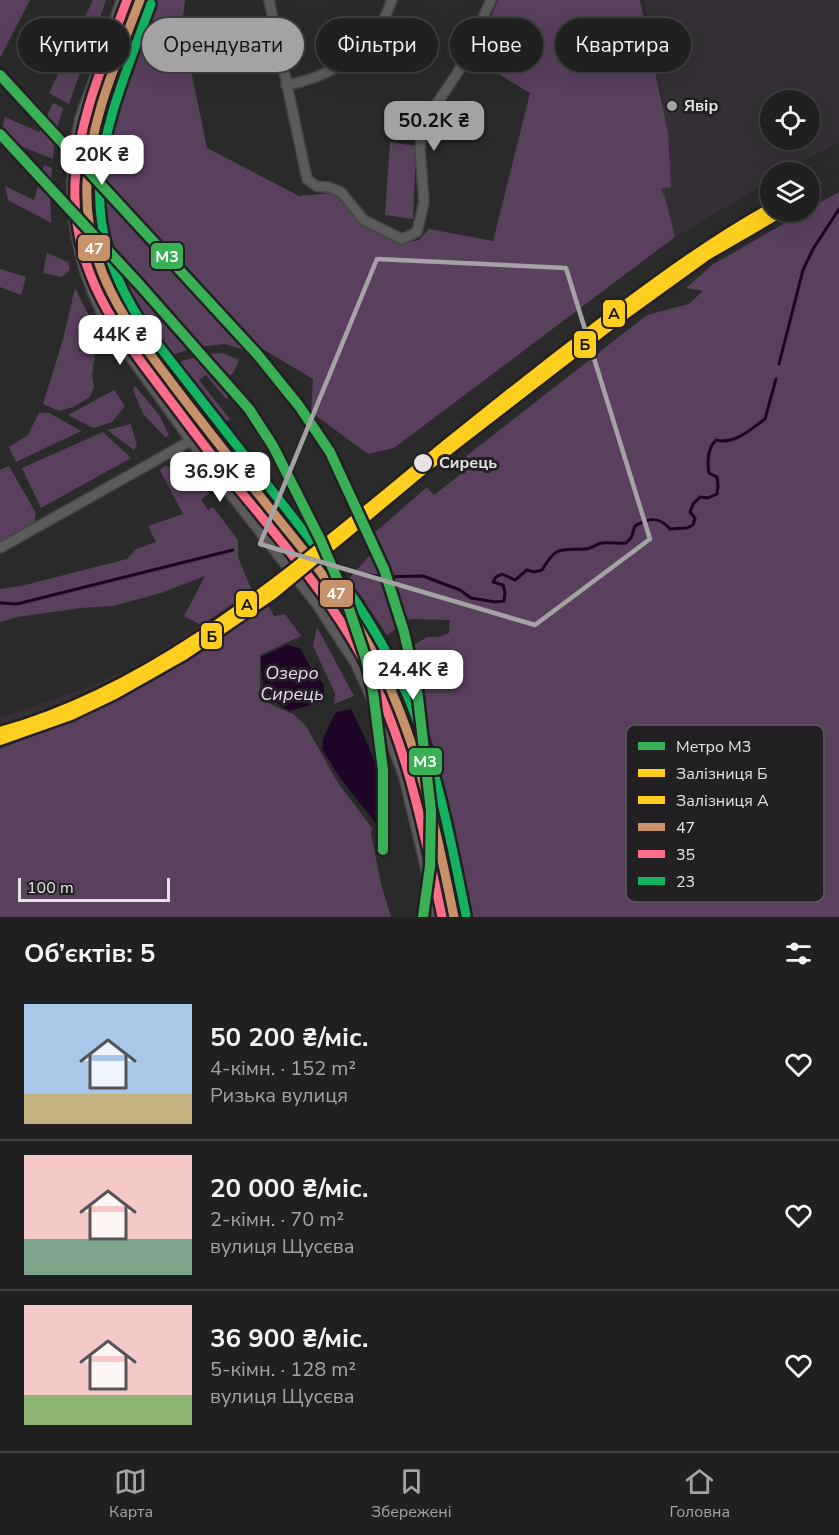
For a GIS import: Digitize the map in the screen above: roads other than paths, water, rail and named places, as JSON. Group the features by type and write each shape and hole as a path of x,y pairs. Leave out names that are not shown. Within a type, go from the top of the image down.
{"main road":[{"path":"123,0 83,116 73,176 77,239 89,282 112,329 192,440 317,602 357,663 405,775 439,917"},
{"path":"140,0 102,108 90,150 87,195 96,254 109,290 127,325 311,558 362,632 376,657 398,702 426,784 454,917"}],"street":[{"path":"269,0 307,179 316,186 328,187 341,192 364,220 402,239 417,232 424,202 420,150 427,118 458,72 491,0"},
{"path":"286,85 324,74 354,57 380,27 392,0"},
{"path":"0,548 192,440"}],"water":[{"name":"Озеро Сирець","path":"287,645 300,648 324,685 324,695 311,705 290,711 269,696 263,683 261,667 261,657"},
{"name":"Озеро Сирець","path":"351,709 377,768 391,830 381,830 340,778 322,749 323,739 333,717 337,712"}],"waterway":[{"name":"Сирець","path":"779,364 803,270 813,249 839,209"},
{"name":"Сирець","path":"359,573 381,577 423,576 460,590 471,598 495,602 504,601 503,585 493,582 496,577 502,574 515,580 527,570 534,572 542,570 551,557 559,551 587,549 602,543 626,543 631,538 635,526 649,520 658,520 670,529 687,528 693,525 695,518 690,512 693,504 700,497 708,498 717,494 717,477 709,473 708,464 708,455 713,444 716,440 736,438 765,419 776,379"},
{"name":"Сирець","path":"0,603 17,604 233,550"}],"metro line":[{"name":"M3","path":"0,75 257,354 299,406 330,452 384,569 404,632 417,689 431,811 430,866 423,917"},
{"name":"M3","path":"0,134 138,283 249,409 273,446 320,539 345,597 365,656 373,691 383,770 383,850"}],"rail line":[{"name":"A","path":"0,732 53,714 104,692 153,666 201,636 292,570 488,411 600,324 662,278 760,214"},
{"name":"Б","path":"0,740 71,715 115,694 184,655 273,594 426,467 610,325 707,255 764,222"}],"place":[{"name":"Явір","path":"672,106"},
{"name":"Сирець","path":"423,463"}]}
